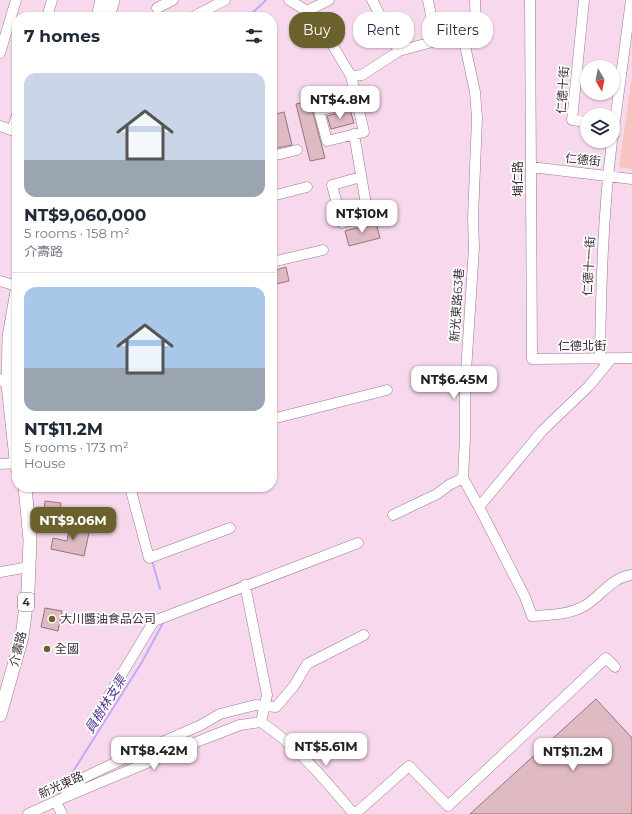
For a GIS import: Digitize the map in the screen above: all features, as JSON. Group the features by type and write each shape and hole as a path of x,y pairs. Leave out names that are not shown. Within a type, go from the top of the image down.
{"main road":[{"path":"101,12 109,0"},
{"path":"108,12 109,0"},
{"path":"12,320 9,337 8,386 12,416"},
{"path":"8,386 12,372"},
{"name":"介壽路","path":"0,714 22,637 25,567 20,492"},
{"name":"介壽路","path":"0,685 13,639 30,540 25,492"}],"street":[{"path":"12,12 16,0"},
{"path":"48,12 52,0"},
{"path":"153,5 173,0"},
{"path":"202,12 225,0"},
{"path":"289,0 307,11 323,29 350,76 357,101 364,132 327,141 319,111 357,101"},
{"path":"307,11 329,0"},
{"path":"372,0 399,51"},
{"path":"428,0 430,12"},
{"path":"475,0 475,12"},
{"name":"埔仁路","path":"530,0 532,359"},
{"name":"仁德十街","path":"580,121 572,120 584,0"},
{"path":"616,108 631,0"},
{"path":"0,53 12,13"},
{"path":"350,76 362,75 399,51 422,45"},
{"name":"新光東路63巷","path":"463,478 465,386 474,246 473,218 477,124 475,92 466,48"},
{"path":"0,126 12,130"},
{"path":"354,134 368,216 342,223 332,184 361,177"},
{"name":"仁德十一街","path":"600,359 601,268 611,148"},
{"path":"277,155 297,150"},
{"name":"仁德街","path":"531,167 632,179"},
{"path":"277,195 307,187"},
{"path":"277,260 323,250"},
{"path":"0,281 12,285"},
{"path":"479,507 542,431 589,386 612,358"},
{"name":"仁德北街","path":"532,359 632,358"},
{"path":"277,418 387,390"},
{"path":"0,464 12,465"},
{"path":"393,515 437,494 449,485 463,478 525,597 532,616 563,614 586,605 611,583 632,574"},
{"path":"131,492 149,558 230,528"},
{"path":"104,704 154,621 358,543"},
{"path":"0,572 25,567"},
{"path":"245,585 267,695 261,722 280,736 334,791 354,814 409,766 448,806 606,658 615,667"},
{"path":"62,814 59,800 83,778 195,728 220,714 255,705 276,707 294,686 307,664 364,635"},
{"name":"新光東路","path":"28,814 240,725 261,722"}],"shaded area":[{"path":"632,77 632,169 619,167"}],"building":[{"path":"311,101 325,158 310,161 296,104"},
{"path":"350,110 354,123 331,129 327,116"},
{"path":"284,112 292,145 277,148 277,114"},
{"path":"376,223 380,238 349,246 345,231"},
{"path":"286,267 289,281 277,284 277,270"},
{"path":"45,501 61,503 60,515 44,514"},
{"path":"70,524 90,528 84,556 51,549 53,538 67,541"},
{"name":"大川醬油食品公司","path":"45,608 62,611 58,631 41,627"},
{"path":"596,699 632,738 632,814 470,814"}],"waterway":[{"name":"員樹林支渠","path":"253,12 266,0"},
{"name":"員樹林支渠","path":"152,560 160,589"},
{"name":"員樹林支渠","path":"57,797 142,662 164,621"}],"place":[{"name":"大川醬油食品公司","path":"52,619"},
{"name":"全國","path":"47,649"}]}
